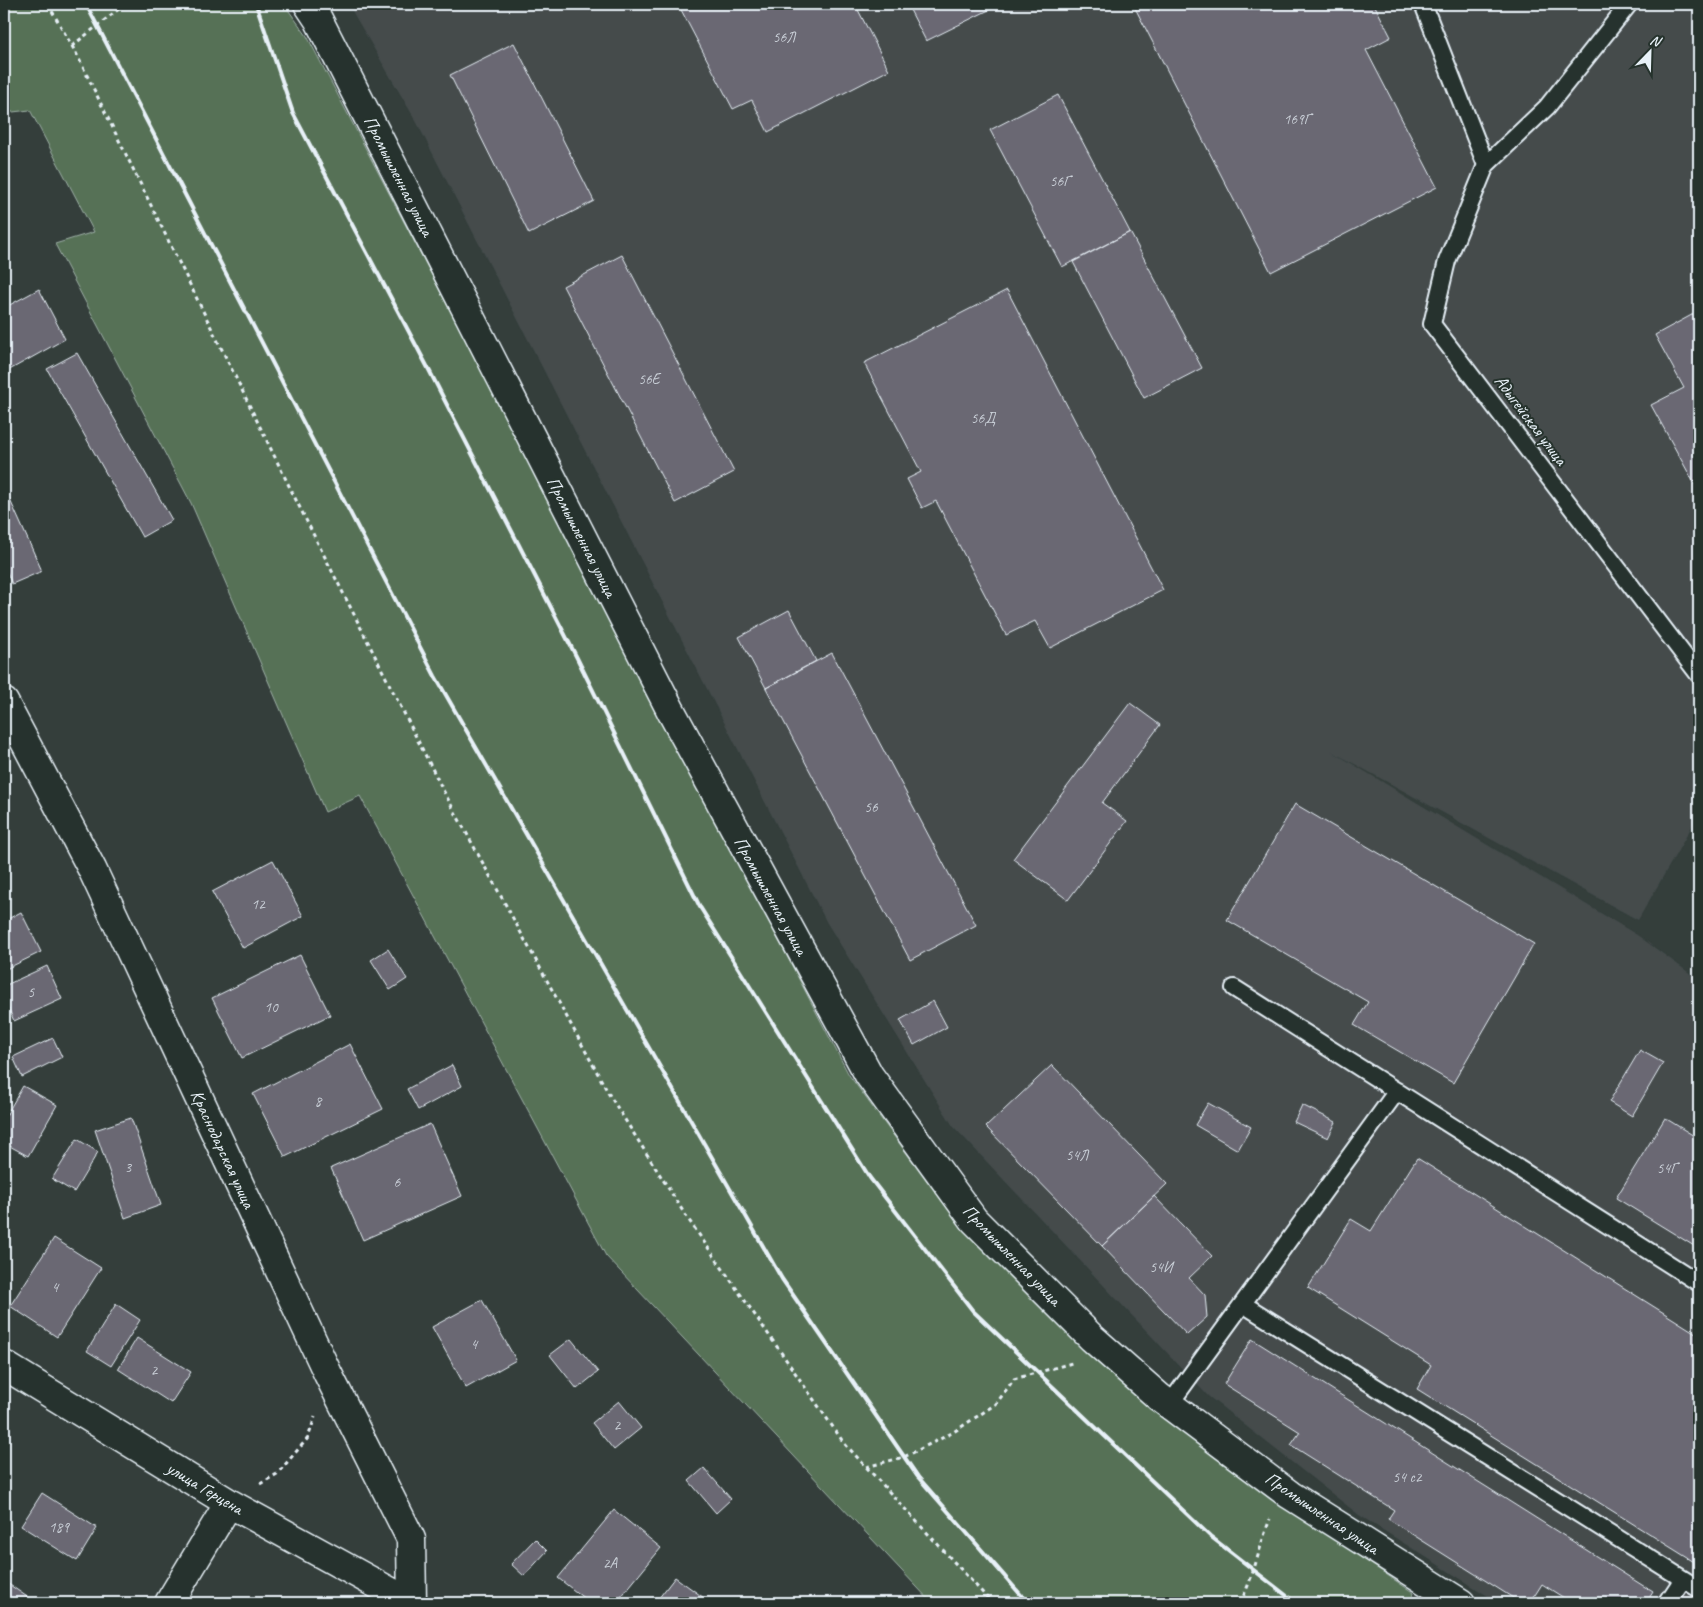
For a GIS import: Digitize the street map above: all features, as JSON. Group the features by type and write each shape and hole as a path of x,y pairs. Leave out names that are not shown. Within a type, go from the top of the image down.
{"street":[{"name":"Промышленная улица","path":"314,9 671,711 869,1075 974,1220 1108,1352 1169,1405 1281,1488 1461,1603"},
{"name":"Краснодарская улица","path":"4,702 92,869 328,1374 411,1539 411,1603"},
{"name":"улица Герцена","path":"4,1365 229,1503 411,1603"},
{"path":"169,1603 229,1503"}],"lane":[{"path":"1423,4 1486,165"},
{"name":"Адыгейская улица","path":"1628,4 1547,107 1486,165 1447,261 1432,324 1699,675"},
{"path":"1234,988 1699,1283"},
{"path":"1169,1405 1397,1091"},
{"path":"1243,1304 1699,1589"},
{"path":"1668,1603 1682,1579"}],"path":[{"path":"48,4 72,46 297,502 443,790 610,1096 686,1216 844,1443 992,1603"},
{"path":"72,46 125,4"},
{"path":"866,1467 904,1458 952,1433 996,1404 1014,1379 1108,1352"},
{"path":"229,1503 277,1474 308,1438 328,1374"},
{"path":"1240,1603 1250,1586 1259,1548 1281,1488"}],"shaded area":[{"path":"348,4 1699,4 1699,814 1638,920 1331,751 1637,935 1699,980 1699,1603 1499,1603 1359,1515 1208,1396 953,1126 827,923 416,121"}],"green space":[{"path":"4,4 284,4 307,36 849,1075 963,1230 1117,1378 1277,1501 1414,1593 1411,1603 932,1603 606,1256 360,796 325,812 191,503 55,244 94,232 30,110 4,113"}],"building":[{"path":"678,4 855,4 889,70 768,132 752,100 733,109"},
{"path":"907,4 1001,4 926,41"},
{"path":"1133,4 1374,4 1391,37 1366,50 1437,187 1271,272"},
{"path":"514,43 594,201 529,234 450,75"},
{"path":"1058,95 1130,232 1062,267 990,130"},
{"path":"1130,232 1202,368 1144,398 1073,262"},
{"path":"622,255 734,472 675,503 563,286"},
{"path":"39,289 65,339 4,373 4,308"},
{"path":"1007,290 1163,590 1050,648 1035,621 1006,635 936,501 922,508 907,479 921,472 864,363"},
{"path":"1699,311 1699,492 1651,405 1684,388 1655,335"},
{"path":"77,353 172,520 142,537 47,369"},
{"path":"6,491 42,571 12,584 4,565 4,492"},
{"path":"789,610 816,661 766,688 739,637"},
{"path":"832,653 976,925 910,960 766,688"},
{"path":"1130,703 1160,725 1102,803 1127,821 1068,900 1013,859"},
{"path":"1295,804 1534,944 1453,1083 1354,1025 1368,1002 1227,920"},
{"path":"273,860 303,916 243,948 212,892"},
{"path":"21,912 41,952 4,970 4,921"},
{"path":"388,949 407,979 390,990 371,960"},
{"path":"300,955 330,1015 242,1058 212,998"},
{"path":"47,966 62,999 14,1021 4,998 4,986"},
{"path":"933,1001 947,1027 914,1045 900,1020"},
{"path":"53,1038 62,1057 22,1077 13,1057"},
{"path":"350,1044 383,1109 285,1157 253,1094"},
{"path":"1640,1050 1663,1063 1632,1116 1609,1102"},
{"path":"452,1065 462,1086 418,1110 407,1089"},
{"path":"1052,1065 1167,1184 1102,1246 986,1127"},
{"path":"23,1086 57,1105 28,1156 4,1143 4,1119"},
{"path":"1208,1103 1251,1127 1238,1150 1195,1125"},
{"path":"1302,1105 1336,1122 1328,1138 1294,1122"},
{"path":"131,1118 161,1205 125,1218 95,1130"},
{"path":"1665,1118 1699,1139 1699,1249 1616,1198"},
{"path":"430,1124 462,1196 363,1240 331,1168"},
{"path":"77,1139 98,1152 74,1192 52,1179"},
{"path":"1417,1158 1699,1335 1699,1565 1417,1389 1431,1365 1308,1288 1351,1219 1371,1231"},
{"path":"1154,1196 1212,1256 1189,1278 1205,1295 1207,1317 1187,1335 1102,1246"},
{"path":"54,1238 101,1268 57,1337 10,1306"},
{"path":"482,1300 516,1360 466,1388 432,1327"},
{"path":"116,1304 140,1320 111,1366 87,1351"},
{"path":"137,1338 191,1372 171,1403 118,1369"},
{"path":"571,1339 598,1372 577,1389 550,1355"},
{"path":"1252,1339 1653,1592 1646,1603 1572,1603 1542,1584 1530,1603 1521,1603 1388,1519 1394,1510 1291,1445 1300,1432 1224,1384"},
{"path":"619,1401 641,1428 614,1450 592,1423"},
{"path":"704,1468 731,1499 716,1513 689,1481"},
{"path":"42,1493 97,1528 77,1561 21,1526"},
{"path":"614,1510 661,1548 616,1603 590,1603 558,1578"},
{"path":"535,1539 547,1551 524,1576 511,1564"},
{"path":"675,1577 711,1603 655,1603"},
{"path":"4,1581 36,1603 4,1603"}],"railway":[{"path":"86,4 435,676 782,1279 918,1477 1028,1603"},
{"path":"256,4 293,113 427,366 577,658 700,907 870,1178 973,1311 1210,1536 1296,1603"}]}
